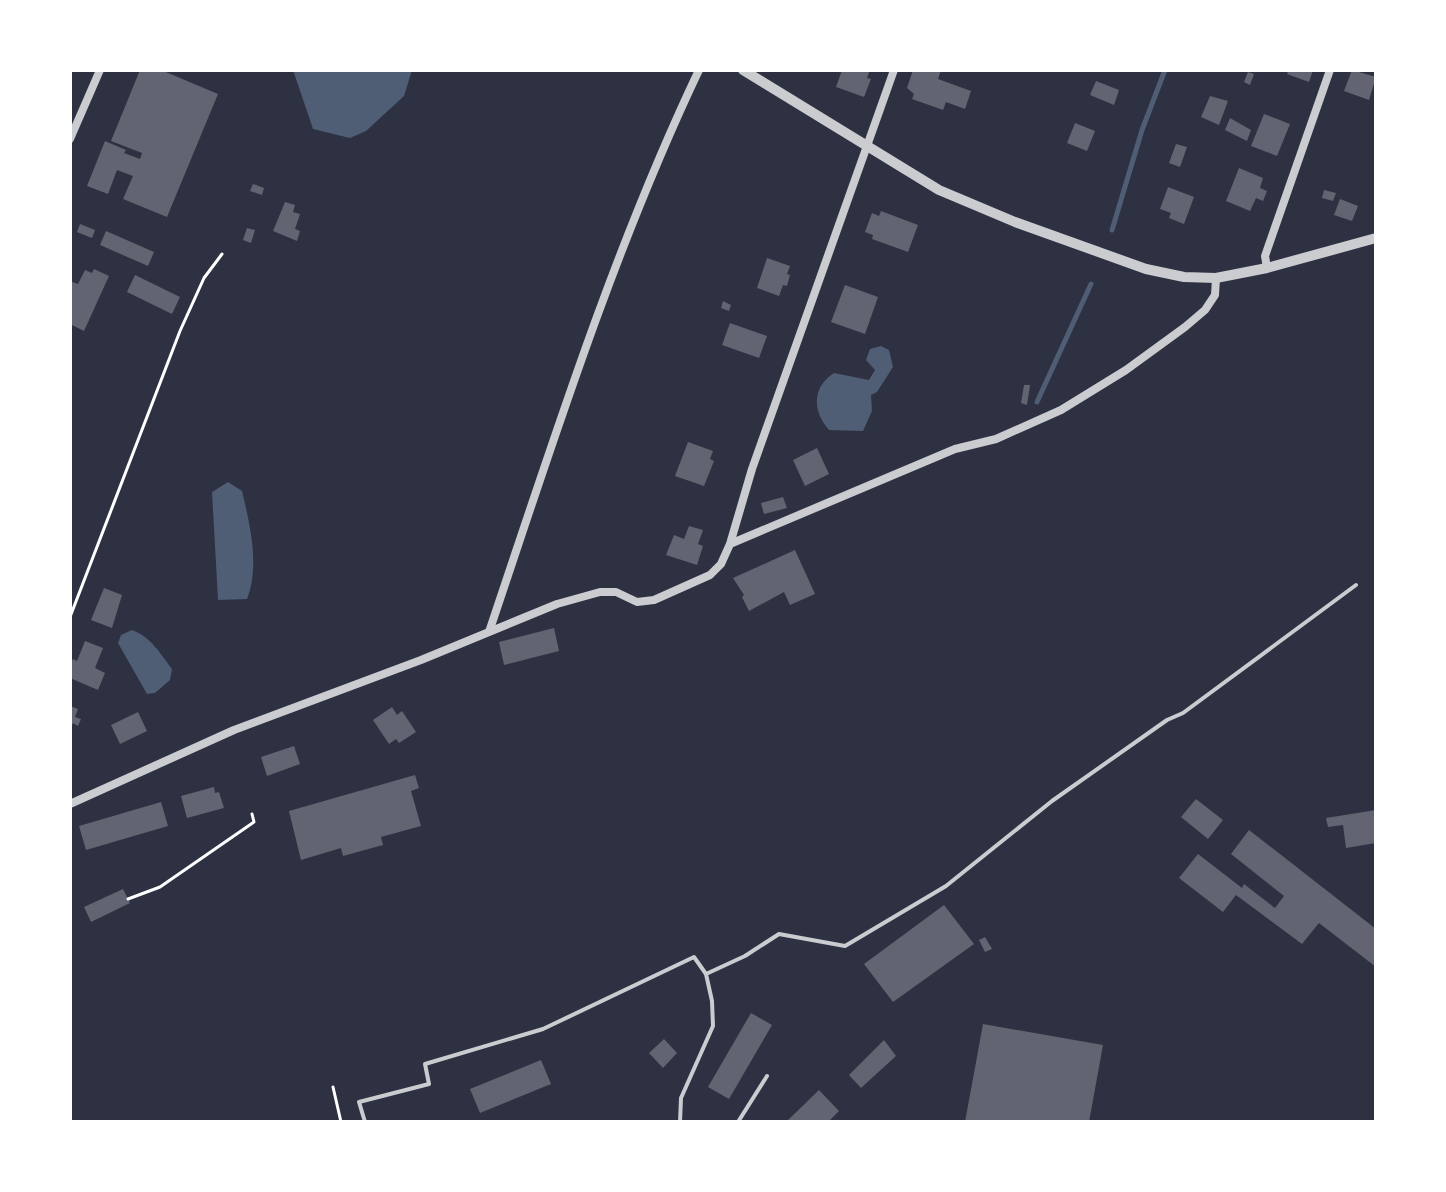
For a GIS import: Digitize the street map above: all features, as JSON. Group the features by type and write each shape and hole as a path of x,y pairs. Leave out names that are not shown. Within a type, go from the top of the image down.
{"street":[{"path":"70,139 100,70"},
{"path":"489,632 584,346 672,127 699,70"},
{"path":"743,70 939,190 1000,217 1146,269 1184,277 1216,278 1267,268 1376,238"},
{"path":"70,804 234,730 557,604 600,592 616,592 637,602 654,600 710,575 721,564 730,544 752,469 894,70"},
{"path":"1267,268 1265,256 1330,70"},
{"path":"730,544 955,449 996,439 1061,410 1126,370 1205,310 1215,295 1216,278"}],"lane":[{"path":"706,974 745,956 779,934 845,946 946,886 1052,801 1167,720 1183,713 1356,585"},
{"path":"365,1122 359,1102 429,1084 425,1064 543,1029 694,957 706,974 713,1026 681,1098 680,1122"},
{"path":"738,1122 767,1076"}],"path":[{"path":"70,617 180,331 204,278 222,254"},
{"path":"128,899 151,892 207,856 254,822 252,814"},
{"path":"333,1087 341,1122"}],"water":[{"path":"293,70 412,70 404,96 366,131 350,138 313,129"},
{"path":"881,346 889,350 893,367 877,392 871,395 872,411 863,431 829,430 817,407 822,385 834,373 869,380 875,370 866,360 870,349"},
{"path":"228,482 242,491 251,531 253,573 247,599 218,600 212,492"},
{"path":"132,630 150,641 172,669 170,680 155,693 147,694 118,643 121,635"}],"building":[{"path":"140,70 161,70 218,94 167,217 123,199 133,176 117,170 108,194 87,186 105,141 140,159 142,153 111,141"},
{"path":"842,70 870,70 867,78 871,79 864,97 836,87"},
{"path":"913,70 941,70 938,79 971,91 965,109 946,102 943,110 912,99 914,94 907,88"},
{"path":"1289,70 1313,70 1309,82 1287,74"},
{"path":"1352,70 1376,77 1369,100 1344,91"},
{"path":"1248,72 1254,74 1250,85 1244,82"},
{"path":"1096,81 1119,90 1114,105 1090,95"},
{"path":"1210,96 1228,101 1219,125 1201,117"},
{"path":"1264,114 1290,124 1277,156 1251,146"},
{"path":"1230,118 1251,130 1247,141 1225,130"},
{"path":"1075,123 1095,131 1087,151 1067,143"},
{"path":"1176,144 1187,147 1180,167 1169,163"},
{"path":"1239,168 1263,178 1260,188 1267,191 1263,201 1256,198 1250,211 1226,201"},
{"path":"253,184 264,188 262,195 250,191"},
{"path":"1168,187 1194,197 1184,224 1169,218 1171,213 1160,209"},
{"path":"1324,190 1336,193 1333,201 1322,198"},
{"path":"1340,199 1358,206 1352,221 1334,215"},
{"path":"285,202 295,205 293,212 300,214 295,229 300,231 297,241 273,231"},
{"path":"881,211 918,225 908,252 872,239 873,235 865,232 872,213 879,216"},
{"path":"80,224 95,230 92,238 77,232"},
{"path":"247,228 255,230 251,243 243,240"},
{"path":"106,231 154,252 148,266 100,245"},
{"path":"767,258 790,266 787,286 783,285 779,296 757,288"},
{"path":"94,269 109,276 84,331 70,324 70,281 78,284 85,270 92,273"},
{"path":"135,275 180,297 172,314 127,292"},
{"path":"845,285 878,297 865,334 831,322"},
{"path":"723,301 731,305 729,311 721,308"},
{"path":"730,323 767,336 759,358 722,345"},
{"path":"1024,385 1030,385 1027,405 1021,403"},
{"path":"688,442 713,451 710,459 714,461 704,486 675,476"},
{"path":"817,448 829,474 805,486 793,460"},
{"path":"783,497 787,508 764,514 761,503"},
{"path":"689,526 703,530 698,544 703,546 697,565 666,555 674,535 684,539"},
{"path":"795,550 815,594 790,605 784,592 749,611 742,597 744,595 733,578"},
{"path":"104,588 122,595 112,628 91,620"},
{"path":"554,628 559,651 504,665 499,642"},
{"path":"85,641 103,648 95,668 105,673 98,690 70,678 70,666 73,659 77,661"},
{"path":"70,706 78,709 75,717 81,719 78,726 73,723 70,730"},
{"path":"392,707 397,715 402,711 416,732 399,743 396,739 389,744 373,720"},
{"path":"138,712 147,731 120,744 111,725"},
{"path":"294,746 300,764 267,776 261,757"},
{"path":"415,775 419,788 411,791 421,826 381,837 383,845 343,856 341,848 301,860 289,811"},
{"path":"214,787 224,808 187,818 181,796"},
{"path":"1196,799 1223,820 1208,839 1181,817"},
{"path":"161,802 168,826 86,850 79,826"},
{"path":"1376,810 1376,843 1346,848 1343,825 1328,827 1326,818"},
{"path":"1249,830 1376,929 1376,967 1319,923 1302,944 1236,895 1223,912 1179,878 1198,854 1242,888 1244,884 1275,908 1284,896 1231,854"},
{"path":"123,889 130,903 91,922 84,907"},
{"path":"944,905 974,944 893,1002 864,964"},
{"path":"985,937 992,949 985,952 979,940"},
{"path":"751,1013 772,1025 729,1099 708,1087"},
{"path":"983,1024 1103,1045 1089,1122 965,1122"},
{"path":"664,1039 677,1053 663,1068 649,1053"},
{"path":"884,1040 896,1056 861,1088 849,1075"},
{"path":"541,1060 551,1084 480,1113 470,1089"},
{"path":"819,1090 839,1111 828,1122 786,1122"}],"waterway":[{"path":"1112,230 1142,130 1165,70"},
{"path":"1037,402 1091,284"}]}
